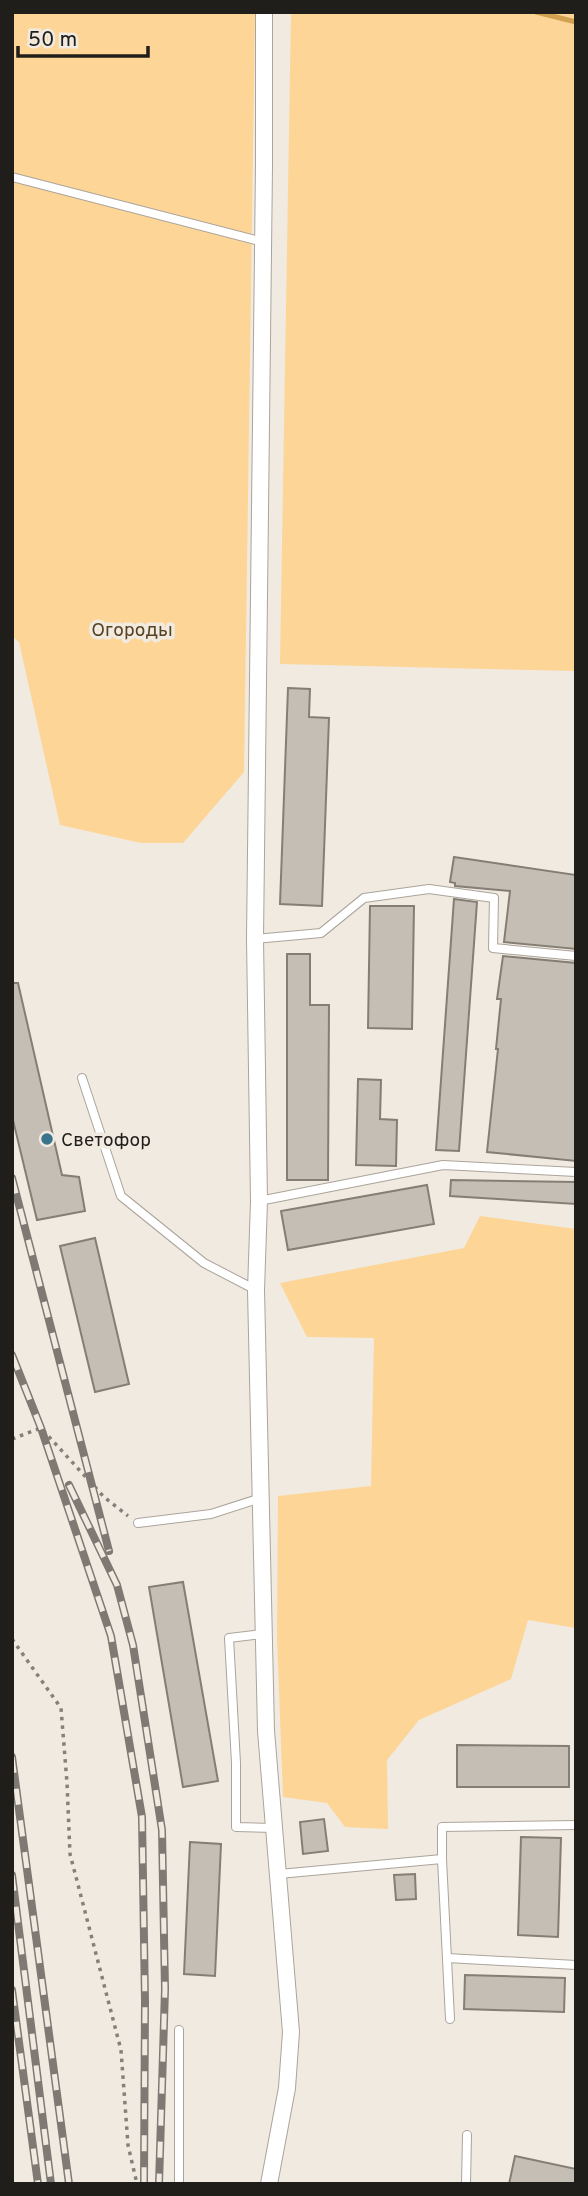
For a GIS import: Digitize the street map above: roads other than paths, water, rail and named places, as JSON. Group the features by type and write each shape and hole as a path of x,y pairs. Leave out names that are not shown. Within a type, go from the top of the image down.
{"street":[{"path":"264,12 255,939 258,1201 256,1290 266,1731 291,2032 287,2088 269,2184"}],"lane":[{"path":"12,177 263,242"},
{"path":"255,939 321,933 364,898 429,889 494,898 493,948 576,956"},
{"path":"82,1078 121,1196 204,1263 256,1290"},
{"path":"258,1201 443,1165 576,1172"},
{"path":"138,1523 211,1514 261,1498"},
{"path":"263,1634 229,1638 236,1763 236,1827 274,1828"},
{"path":"450,2019 442,1827 576,1825"},
{"path":"279,1874 442,1859"},
{"path":"447,1958 576,1965"},
{"path":"179,2030 179,2184"},
{"path":"466,2184 467,2135"}],"waterway":[{"path":"536,12 576,22"}],"railway":[{"path":"12,1178 109,1551"},
{"path":"12,1355 41,1428 111,1636 142,1817 144,2184"},
{"path":"69,1485 117,1585 133,1645 162,1830 165,1989 159,2184"},
{"path":"12,1757 69,2184"},
{"path":"12,1875 51,2184"},
{"path":"12,1990 38,2184"}],"place":[{"name":"Светофор","path":"47,1139"}],"park label":[{"name":"Огороды","path":"132,629"}]}
